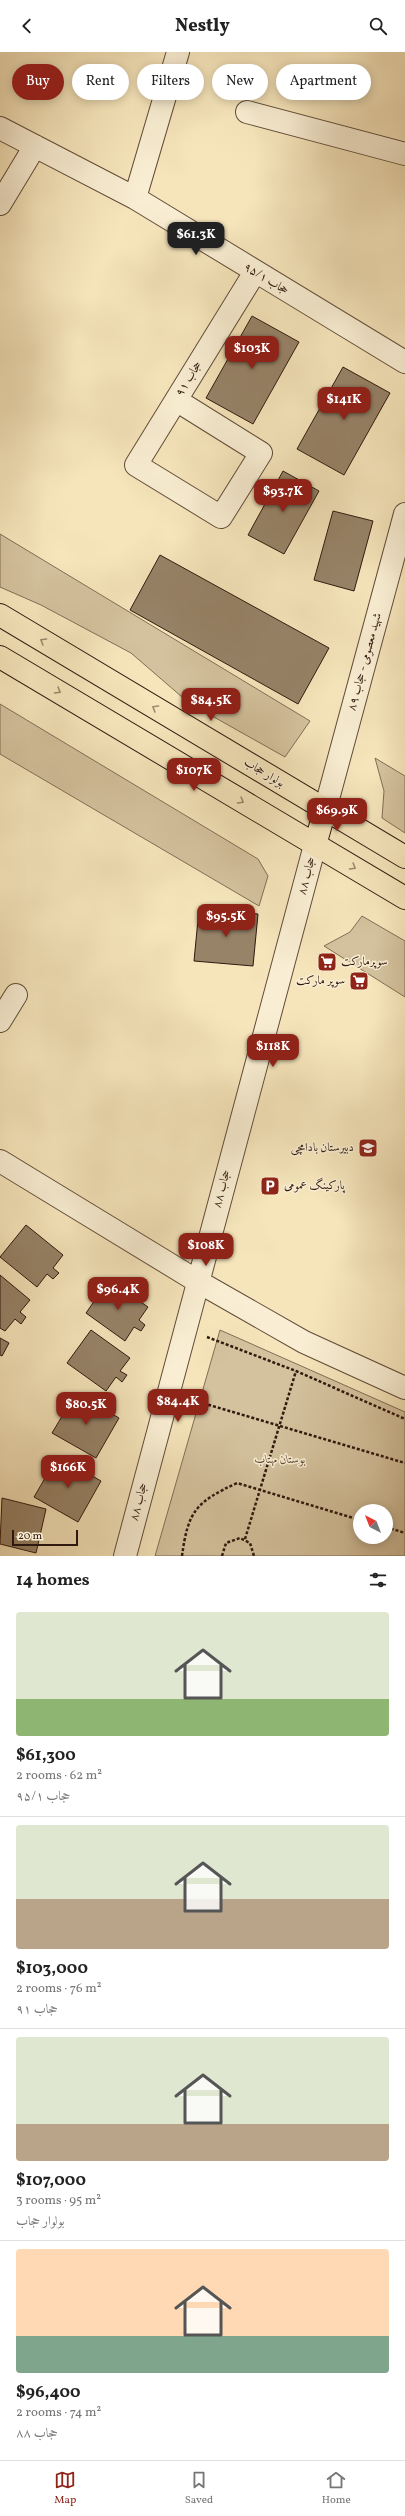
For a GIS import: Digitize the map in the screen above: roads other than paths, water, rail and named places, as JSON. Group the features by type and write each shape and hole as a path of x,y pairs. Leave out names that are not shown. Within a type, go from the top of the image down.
{"main road":[{"name":"بولوار حجاب","path":"0,615 405,857"},
{"path":"0,657 405,898"},
{"path":"315,845 325,810"}],"street":[{"path":"135,198 178,52"},
{"path":"247,112 405,154"},
{"name":"حجاب ۹۵/۱","path":"0,128 135,198 405,362"},
{"path":"0,204 35,146"},
{"name":"حجاب ۹۱","path":"176,400 261,453 221,517 136,465 176,400 255,272"},
{"name":"شهید معصومی - حجاب ۸۹","path":"325,810 405,514"},
{"name":"حجاب ۸۸","path":"125,1556 197,1281 315,845"},
{"path":"0,1021 16,995"},
{"path":"0,1161 197,1281 304,1342 405,1388"}],"place":[{"name":"سوپرمارکت","path":"327,962"},
{"name":"سوپر مارکت","path":"359,981"},
{"name":"دبیرستان بادامچی","path":"368,1148"},
{"name":"پارکینگ عمومی","path":"270,1186"}],"park label":[{"name":"بوستان مهتاب","path":"280,1460"}]}
